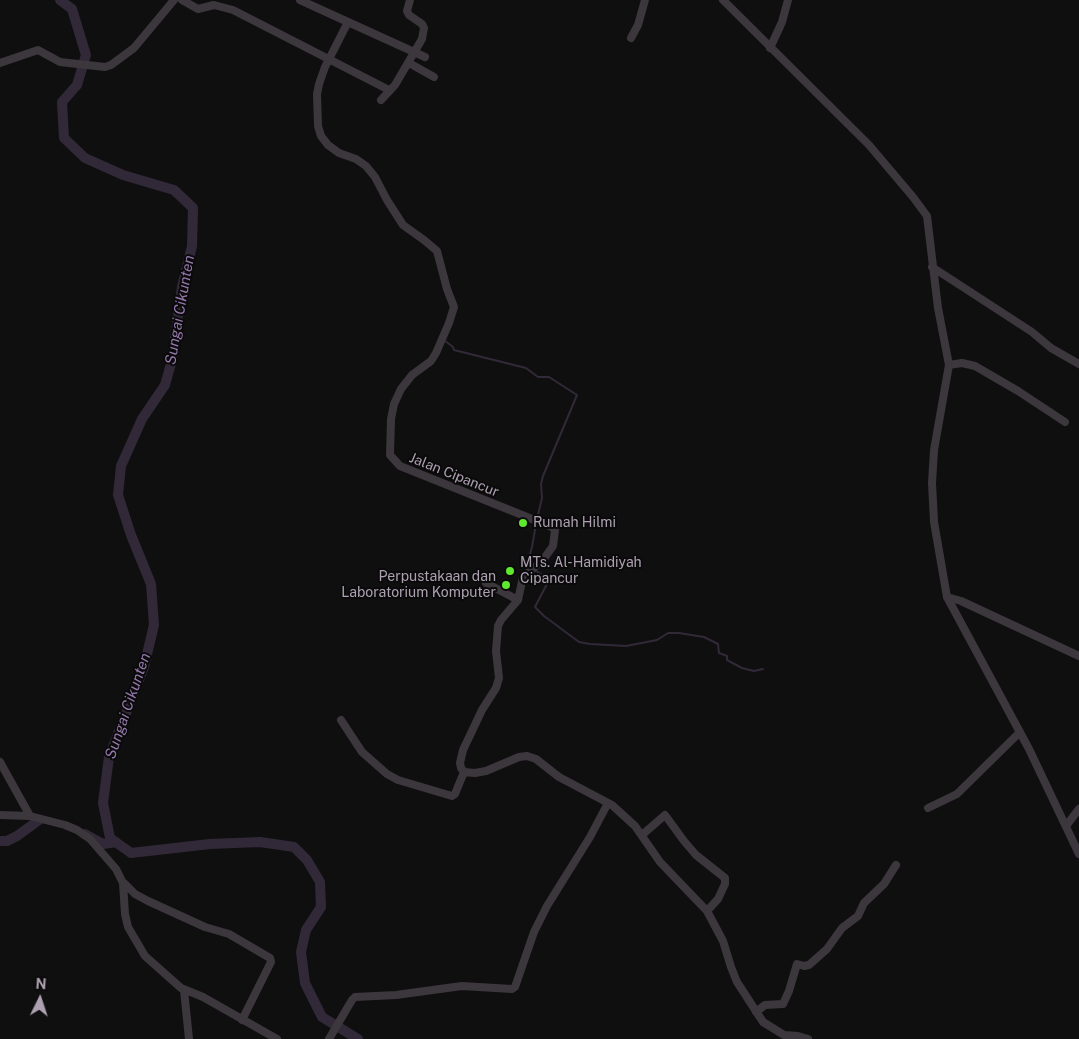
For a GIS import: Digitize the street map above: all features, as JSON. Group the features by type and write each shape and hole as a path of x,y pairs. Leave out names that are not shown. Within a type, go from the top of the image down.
{"street":[{"path":"0,63 38,50 65,63 98,66 111,65 134,48 174,0"},
{"path":"182,0 198,10 214,5 233,10 389,90"},
{"path":"300,0 415,51 424,57"},
{"path":"381,100 395,85 422,39 424,28 422,24 407,13 410,0"},
{"path":"631,38 638,25 645,0"},
{"path":"723,0 869,145 927,216 932,267 949,364 934,450 932,482 934,522 947,597 1020,732 1079,854"},
{"path":"770,48 782,22 788,0"},
{"path":"329,60 348,22"},
{"name":"Jalan Cipancur","path":"329,60 324,67 317,94 318,126 321,136 328,146 339,154 356,159 366,166 375,177 387,200 404,225 437,251 454,307 436,353 431,361 412,375 401,388 394,404 390,420 390,455 400,466 552,527 555,530 553,546 543,560 523,578 518,600 498,626 496,651 499,678 496,688 482,710 463,750 460,763 464,772"},
{"path":"408,63 434,77"},
{"path":"932,267 1032,332 1051,348 1079,364"},
{"path":"949,364 962,363 975,366 1065,422"},
{"path":"486,583 518,600"},
{"path":"947,597 970,605 1079,656"},
{"path":"341,720 362,752 387,774 398,780 452,796 455,794 464,772 486,771 519,757 527,756 536,759 559,777 608,803 623,814 642,835 660,862 707,911 723,941 737,982 763,1022 784,1035 808,1039"},
{"path":"928,808 957,794 1020,732"},
{"path":"0,762 30,816"},
{"path":"329,1039 355,997 396,995 462,986 512,989 515,987 534,932 547,906 608,803"},
{"path":"1066,826 1079,809"},
{"path":"0,815 30,816 77,830 90,839 116,869 123,883 135,894 204,927 229,934 270,958 271,962 242,1020"},
{"path":"642,835 665,815 696,855 725,878 725,884 718,899 707,911"},
{"path":"756,1012 765,1005 783,1004 797,964 810,965 827,949 842,928 858,916 864,903 884,884 896,865"},
{"path":"123,883 125,914 128,927 145,956 169,979 184,990 203,997 277,1039"},
{"path":"184,990 189,1039"}],"waterway":[{"name":"Sungai Cikunten","path":"60,0 72,9 86,55 77,85 62,102 64,138 85,158 123,175 174,190 193,208 192,246 182,287 172,360 165,385 142,419 121,466 118,495 131,535 151,584 154,625 144,667 109,757 103,803 110,838 131,853 210,844 260,842 294,847 307,860 320,882 321,907 306,930 301,952 305,983 322,1017 358,1039"},
{"path":"444,340 454,350 526,368 538,377 549,377 577,395 543,476 541,484 542,498 537,519"},
{"path":"532,567 528,561 536,524"},
{"path":"535,570 549,580 535,607 579,642 626,646 657,640 668,633 679,633 704,637 718,644 719,653 727,656 727,660 742,668 754,671 763,669"},
{"path":"0,841 7,841 17,836 39,820"},
{"path":"85,834 103,844 116,842"}],"place":[{"name":"Rumah Hilmi","path":"523,523"},
{"name":"MTs. Al-Hamidiyah Cipancur","path":"510,571"},
{"name":"Perpustakaan dan Laboratorium Komputer","path":"506,585"}]}
